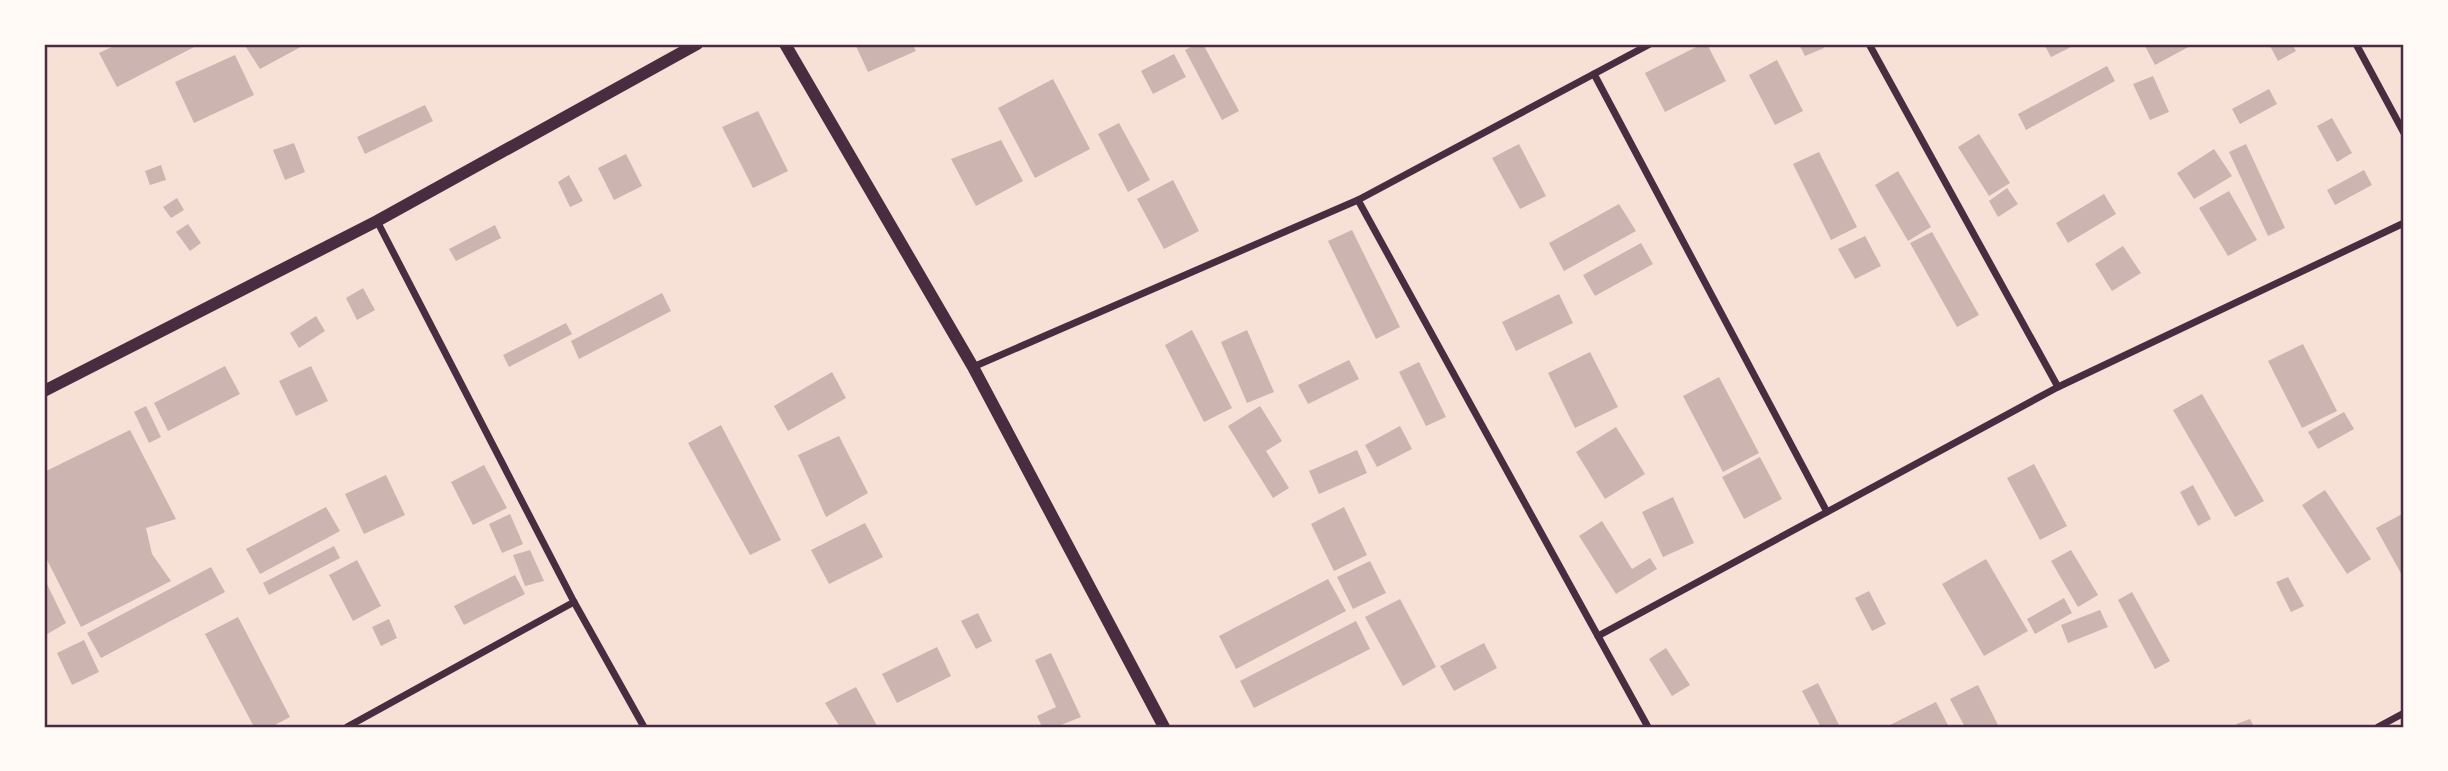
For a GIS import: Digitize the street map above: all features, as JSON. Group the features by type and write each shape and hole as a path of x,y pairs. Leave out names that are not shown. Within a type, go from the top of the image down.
{"street":[{"path":"44,391 377,221 697,44"},
{"path":"785,44 972,367 1164,727"},
{"path":"972,367 1358,200 1650,44"},
{"path":"1869,44 2058,387"},
{"path":"2356,44 2404,132"},
{"path":"1594,74 1826,512"},
{"path":"1358,200 1648,727"},
{"path":"377,221 574,602 644,727"},
{"path":"1598,636 2058,387 2404,223"},
{"path":"346,727 574,602"},
{"path":"2378,727 2404,713"}],"building":[{"path":"118,44 200,44 117,87 99,53"},
{"path":"244,44 306,44 260,69"},
{"path":"855,44 912,44 916,51 868,72"},
{"path":"1203,44 1239,111 1222,120 1185,50"},
{"path":"1702,44 1707,44 1726,81 1665,112 1645,73"},
{"path":"1799,44 1822,44 1824,48 1805,56"},
{"path":"2044,44 2077,44 2051,57"},
{"path":"2194,44 2155,65 2145,46"},
{"path":"2269,44 2292,44 2296,51 2278,61"},
{"path":"1174,54 1186,77 1153,94 1141,71"},
{"path":"235,55 254,95 194,123 175,82"},
{"path":"1777,60 1803,111 1775,125 1749,75"},
{"path":"2107,66 2115,81 2026,130 2018,114"},
{"path":"2153,76 2169,112 2150,120 2133,84"},
{"path":"1053,79 1090,149 1035,178 998,108"},
{"path":"2269,89 2277,104 2240,124 2232,109"},
{"path":"425,105 433,121 365,154 357,137"},
{"path":"758,111 788,171 753,188 722,127"},
{"path":"2332,118 2352,153 2337,162 2317,126"},
{"path":"1119,123 1150,180 1128,192 1098,134"},
{"path":"1979,134 2010,183 1989,196 1958,147"},
{"path":"1001,140 1023,181 976,206 951,159"},
{"path":"294,143 305,172 285,180 273,150"},
{"path":"1519,144 1546,196 1520,209 1492,158"},
{"path":"2246,144 2285,228 2268,236 2229,152"},
{"path":"2214,149 2232,176 2194,199 2177,173"},
{"path":"1819,152 1857,227 1831,240 1793,164"},
{"path":"626,154 642,186 614,200 598,168"},
{"path":"161,165 166,180 150,185 145,171"},
{"path":"2364,170 2372,185 2335,205 2327,190"},
{"path":"1898,171 1931,227 1908,241 1875,185"},
{"path":"569,175 583,201 570,207 558,182"},
{"path":"1173,180 1199,231 1164,249 1137,199"},
{"path":"2007,188 2018,204 1998,217 1989,201"},
{"path":"2229,191 2257,240 2228,256 2199,208"},
{"path":"2104,194 2116,214 2068,243 2056,223"},
{"path":"177,198 184,210 171,218 163,207"},
{"path":"1619,204 1636,231 1564,271 1549,243"},
{"path":"188,224 201,243 190,251 176,232"},
{"path":"495,225 501,238 456,261 449,249"},
{"path":"1352,230 1400,327 1376,339 1328,241"},
{"path":"1932,232 1979,315 1957,327 1910,243"},
{"path":"1865,236 1881,266 1855,279 1838,249"},
{"path":"1641,243 1653,264 1595,296 1583,275"},
{"path":"2123,246 2141,273 2112,291 2095,264"},
{"path":"363,288 375,310 357,320 346,298"},
{"path":"662,293 671,311 579,359 571,341"},
{"path":"1559,294 1573,323 1516,351 1502,322"},
{"path":"316,316 325,331 299,348 290,333"},
{"path":"566,323 572,334 509,367 503,355"},
{"path":"1192,330 1232,408 1204,422 1165,345"},
{"path":"1247,330 1274,392 1247,403 1221,342"},
{"path":"2303,344 2337,411 2302,428 2268,361"},
{"path":"1590,352 1618,407 1575,428 1548,373"},
{"path":"1349,360 1359,379 1308,404 1298,385"},
{"path":"1419,362 1446,417 1426,426 1399,372"},
{"path":"225,366 240,394 168,431 154,403"},
{"path":"311,366 328,401 296,416 279,381"},
{"path":"832,372 846,398 788,431 774,406"},
{"path":"1719,377 1759,453 1723,472 1683,396"},
{"path":"2202,394 2264,501 2235,517 2173,410"},
{"path":"146,406 161,437 149,443 134,412"},
{"path":"1260,406 1282,441 1266,451 1289,488 1273,498 1228,426"},
{"path":"2344,412 2354,429 2318,449 2308,432"},
{"path":"721,425 781,540 750,555 688,443"},
{"path":"1400,426 1412,449 1377,467 1365,445"},
{"path":"1616,427 1645,474 1605,499 1576,452"},
{"path":"130,430 176,519 146,528 152,554 171,581 81,627 44,554 44,472"},
{"path":"839,436 868,493 826,517 798,455"},
{"path":"1357,450 1367,473 1319,494 1309,471"},
{"path":"1760,457 1782,499 1744,519 1722,477"},
{"path":"2034,464 2067,526 2040,540 2007,478"},
{"path":"484,465 507,508 473,525 451,482"},
{"path":"386,475 405,515 364,534 345,494"},
{"path":"2193,485 2211,519 2198,526 2180,492"},
{"path":"2325,490 2371,559 2347,574 2302,505"},
{"path":"1673,497 1694,543 1663,557 1642,512"},
{"path":"326,507 340,531 260,574 246,549"},
{"path":"1344,507 1367,555 1334,571 1311,524"},
{"path":"2404,513 2404,579 2376,528"},
{"path":"510,514 523,544 502,553 489,524"},
{"path":"1602,521 1632,569 1650,558 1657,569 1616,594 1579,536"},
{"path":"865,523 883,557 829,584 811,550"},
{"path":"334,546 340,558 269,595 263,583"},
{"path":"530,550 544,581 525,586 513,555"},
{"path":"2071,550 2098,595 2078,607 2051,561"},
{"path":"1986,559 2028,631 1984,656 1942,584"},
{"path":"357,560 381,606 353,621 329,575"},
{"path":"1370,561 1386,593 1353,609 1337,577"},
{"path":"211,567 225,592 101,658 87,633"},
{"path":"515,575 525,594 464,625 454,606"},
{"path":"2288,577 2304,606 2291,612 2276,582"},
{"path":"44,578 66,623 44,636"},
{"path":"1328,579 1346,611 1236,669 1219,636"},
{"path":"1869,591 1886,624 1872,631 1855,598"},
{"path":"2132,592 2170,661 2155,669 2118,600"},
{"path":"2064,598 2072,613 2035,634 2027,619"},
{"path":"1400,599 1436,667 1403,686 1365,617"},
{"path":"2100,610 2108,627 2068,643 2061,625"},
{"path":"978,613 992,641 976,649 961,621"},
{"path":"238,617 290,717 271,727 254,727 205,634"},
{"path":"389,619 397,638 381,646 372,627"},
{"path":"1356,621 1370,649 1254,708 1240,681"},
{"path":"84,640 99,672 72,685 57,653"},
{"path":"1484,643 1497,668 1454,691 1440,666"},
{"path":"937,647 951,676 897,703 882,674"},
{"path":"1666,648 1690,685 1672,696 1649,659"},
{"path":"1051,653 1081,717 1056,727 1042,727 1037,716 1056,707 1035,660"},
{"path":"1818,683 1840,727 1821,727 1802,691"},
{"path":"1978,685 1999,727 1965,727 1950,699"},
{"path":"856,687 877,726 840,727 825,703"},
{"path":"1936,702 1949,727 1886,727"},
{"path":"2250,719 2254,727 2238,727 2236,724"}]}
